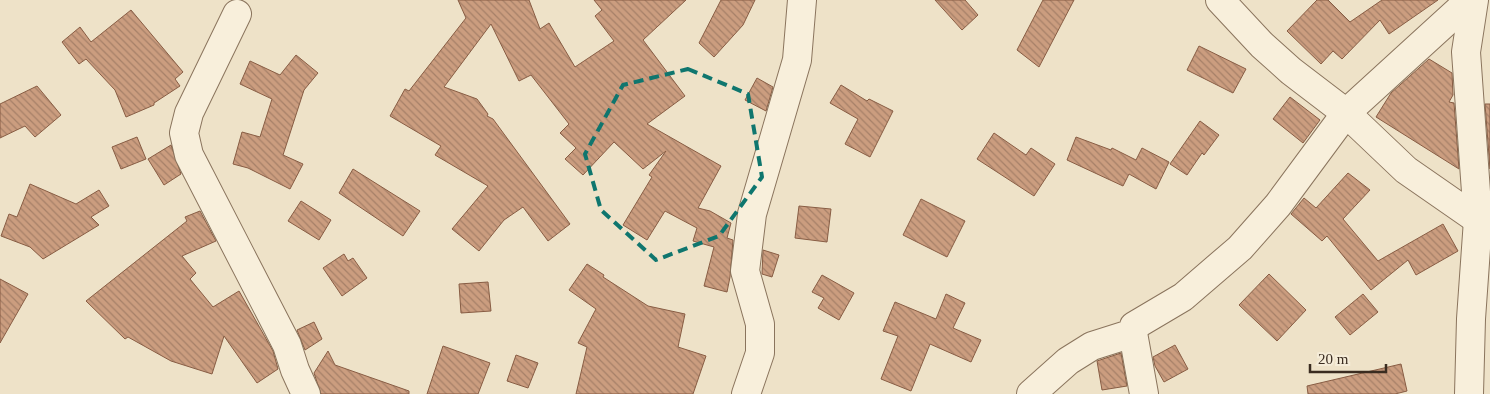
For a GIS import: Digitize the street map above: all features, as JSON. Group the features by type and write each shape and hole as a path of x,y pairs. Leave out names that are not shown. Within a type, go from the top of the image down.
{"street":[{"path":"746,394 760,353 760,324 745,272 752,214 797,60 802,0"},
{"path":"1220,0 1269,52 1346,113 1406,170 1478,220"},
{"path":"1144,394 1133,333 1134,326 1183,296 1240,248 1278,205 1346,113 1472,0"},
{"path":"1469,394 1471,318 1478,220 1466,52 1472,0"},
{"path":"237,14 189,113 184,133 189,155 287,345 295,370 306,394"},
{"path":"1031,394 1068,361 1092,346 1133,333"}],"highlighted area":[{"path":"688,69 748,94 762,177 719,236 656,260 601,210 585,154 623,85"}],"building":[{"path":"458,0 529,0 540,29 549,23 575,67 614,41 595,16 602,10 594,0 686,0 643,40 685,96 647,124 721,166 698,208 710,211 731,223 727,238 733,240 727,292 704,286 714,247 693,241 697,228 665,211 647,240 623,225 652,177 649,175 666,151 643,169 614,142 583,175 565,159 576,148 560,133 569,124 531,75 519,81 491,24 444,87 477,99 488,114 487,116 493,119 570,224 548,241 523,207 504,220 479,251 452,229 488,186 435,155 441,146 390,116 405,89 409,91 466,18"},
{"path":"721,0 755,0 743,25 714,57 699,43"},
{"path":"935,0 965,0 978,15 962,30"},
{"path":"1043,0 1074,0 1039,67 1017,50"},
{"path":"1317,0 1328,0 1350,22 1382,0 1438,0 1389,34 1380,20 1342,59 1333,51 1321,64 1287,31"},
{"path":"131,10 183,72 175,79 180,86 154,103 154,105 126,117 115,90 86,59 79,64 62,42 80,27 91,42"},
{"path":"1199,46 1246,69 1233,93 1187,70"},
{"path":"296,55 318,73 304,90 283,155 303,164 290,189 248,168 233,164 242,132 260,137 272,99 240,84 250,61 280,75"},
{"path":"1429,59 1452,73 1453,95 1449,102 1454,103 1459,169 1376,117 1391,93"},
{"path":"757,78 773,87 766,111 745,100"},
{"path":"841,85 867,101 869,99 893,111 870,157 845,144 858,119 830,103"},
{"path":"37,86 61,115 35,137 25,126 0,138 0,104"},
{"path":"1290,97 1320,120 1303,143 1273,119"},
{"path":"1485,104 1490,104 1490,169"},
{"path":"1200,121 1219,135 1204,155 1202,153 1187,175 1170,164"},
{"path":"994,133 1026,155 1031,148 1055,164 1034,196 977,159"},
{"path":"137,137 146,159 121,169 112,147"},
{"path":"1076,137 1111,150 1112,148 1136,160 1142,148 1169,162 1156,189 1129,174 1123,186 1067,160"},
{"path":"171,145 181,174 164,185 148,159"},
{"path":"353,169 420,211 403,236 339,193"},
{"path":"1348,173 1370,190 1343,219 1378,261 1443,224 1458,251 1416,275 1408,260 1371,290 1327,236 1322,241 1291,214 1304,198 1316,208"},
{"path":"30,184 76,204 99,190 109,206 91,217 99,225 43,259 30,247 1,236 9,214 17,217"},
{"path":"921,199 965,221 947,257 903,235"},
{"path":"301,201 331,220 319,240 288,221"},
{"path":"799,206 831,209 827,242 795,238"},
{"path":"200,211 216,241 182,256 196,273 190,279 213,307 239,291 273,351 278,369 257,383 224,336 212,374 171,361 128,337 125,339 86,301 187,221 185,217"},
{"path":"763,250 779,255 772,277 762,274"},
{"path":"344,254 348,261 353,258 367,278 342,296 323,268"},
{"path":"587,264 604,275 603,277 648,306 685,314 678,347 706,356 693,394 576,394 587,347 578,343 596,309 569,290"},
{"path":"1269,274 1306,310 1277,341 1239,305"},
{"path":"822,275 854,293 839,320 818,308 824,298 812,292"},
{"path":"0,279 28,294 0,343"},
{"path":"488,282 491,311 461,313 459,284"},
{"path":"946,294 965,303 953,328 981,340 971,362 930,344 911,391 881,379 898,336 883,331 895,302 936,319"},
{"path":"1363,294 1378,312 1350,335 1335,317"},
{"path":"314,322 322,339 305,350 297,330"},
{"path":"1175,345 1188,369 1164,382 1155,366 1153,357"},
{"path":"443,346 490,363 478,394 427,394"},
{"path":"328,351 335,365 409,391 409,394 321,394 314,373"},
{"path":"1121,353 1127,386 1102,390 1097,361"},
{"path":"516,355 538,363 528,388 507,381"},
{"path":"1401,364 1407,391 1395,394 1308,394 1307,386"}]}
